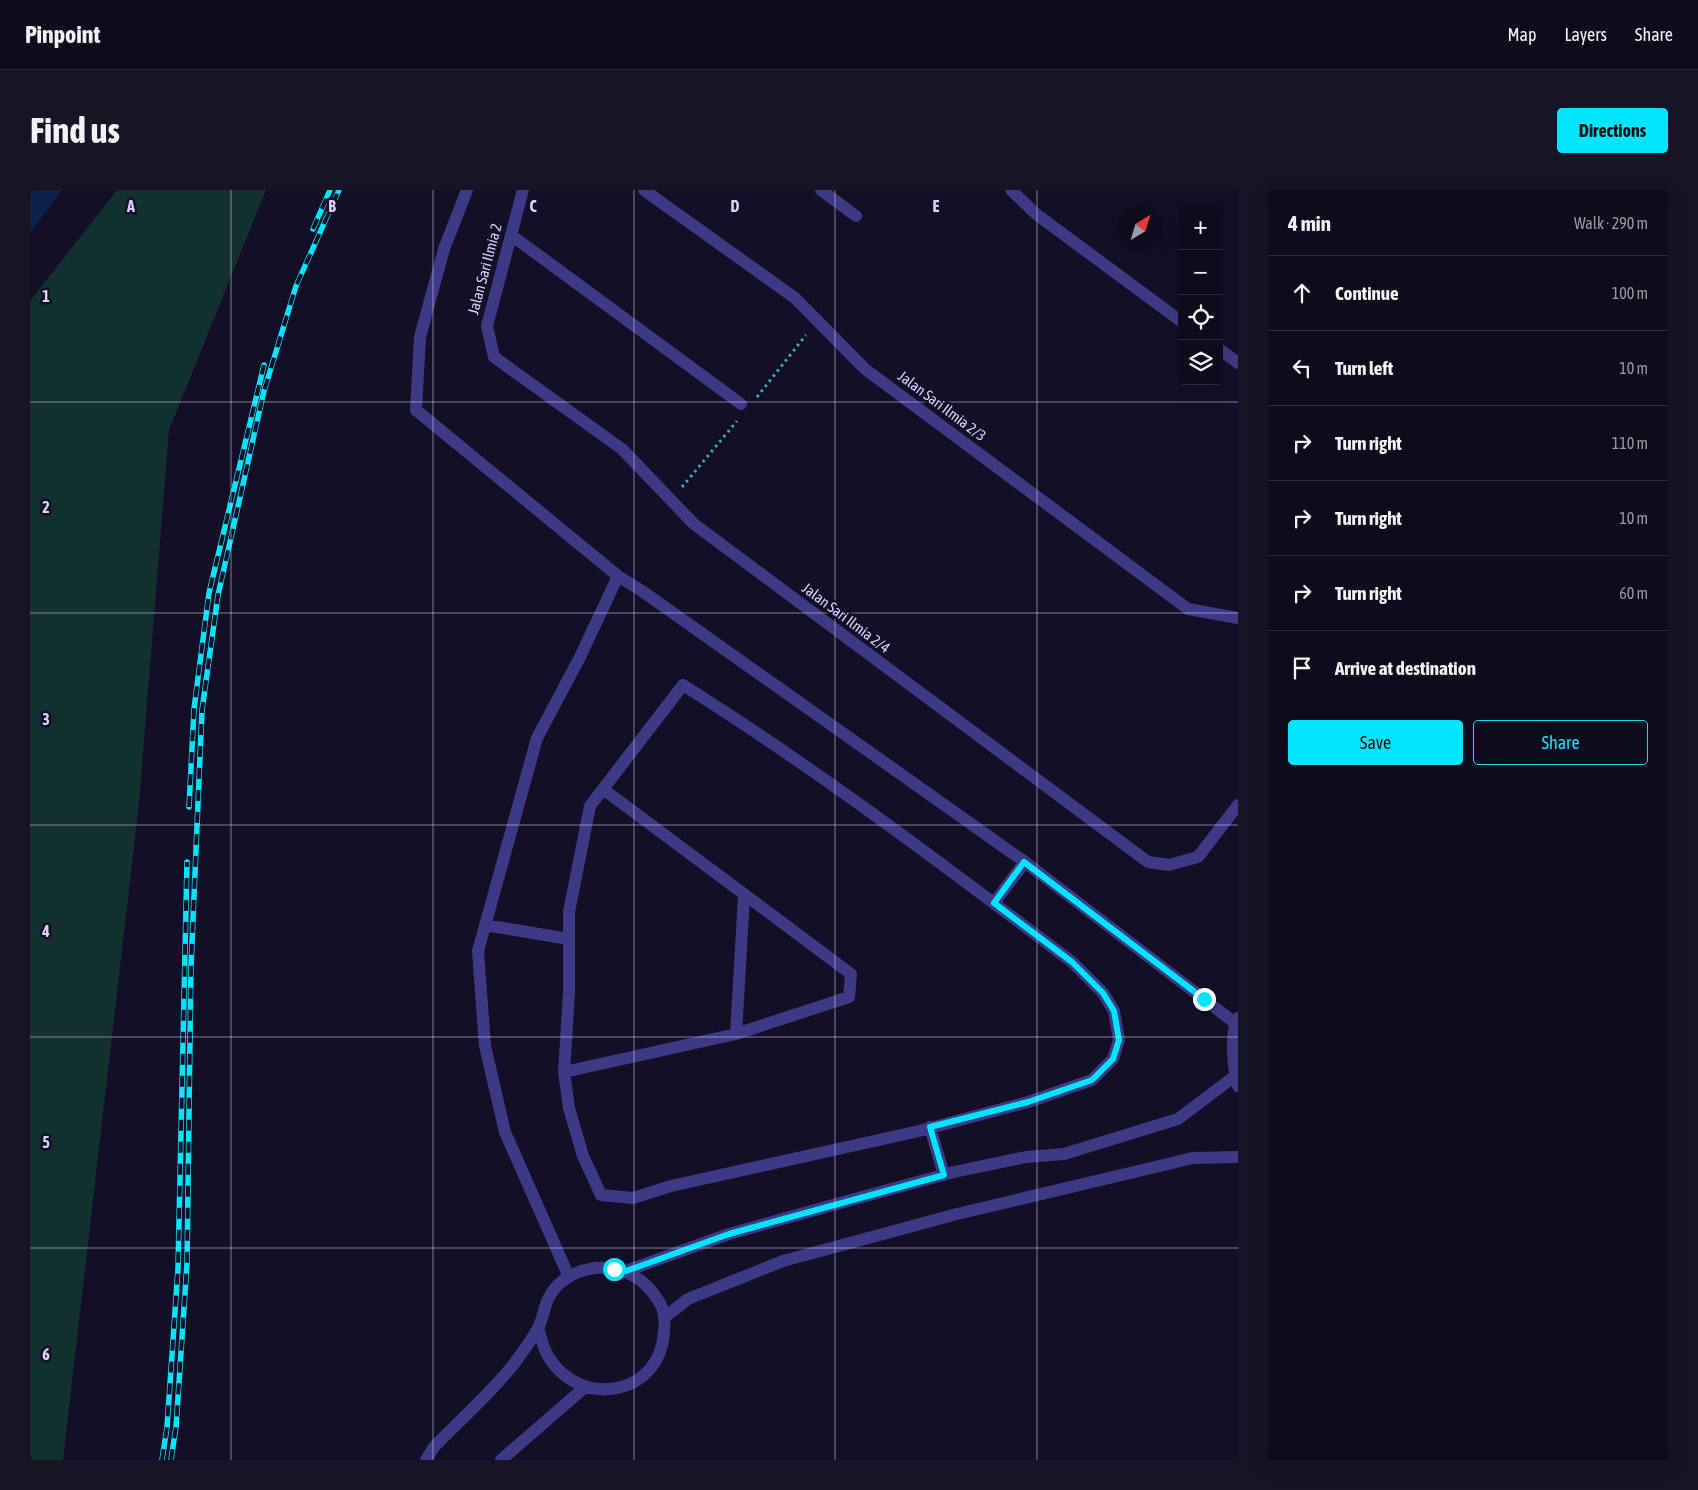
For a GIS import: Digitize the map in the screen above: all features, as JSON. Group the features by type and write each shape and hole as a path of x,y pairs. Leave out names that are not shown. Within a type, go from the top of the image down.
{"street":[{"path":"467,190 444,249 420,337 416,410 618,576 642,591 1024,862 1236,1021 1236,1081 1178,1119 1064,1154 1026,1158 944,1175 729,1234 626,1271"},
{"name":"Jalan Sari Ilmia 2","path":"494,357 487,326 523,190"},
{"name":"Jalan Sari Ilmia 2/3","path":"644,190 795,298 865,369 1188,609 1238,618"},
{"path":"821,190 856,216"},
{"path":"1010,190 1036,214 1178,319"},
{"path":"511,235 741,404"},
{"path":"1223,352 1238,363"},
{"name":"Jalan Sari Ilmia 2/4","path":"494,357 622,449 694,524 1148,862 1169,865 1198,857 1238,805"},
{"path":"569,1277 505,1132 485,1046 478,951 537,738 580,657 618,576"},
{"path":"683,685 756,731 842,791 994,903 1072,962 1103,993 1114,1011 1119,1040 1113,1059 1092,1080 1028,1102 930,1127 672,1186 633,1198 600,1195 584,1156 569,1108 564,1072 569,993 569,912 590,806 683,685"},
{"path":"564,1072 736,1034 849,997 851,974 603,789"},
{"path":"994,903 1024,862"},
{"path":"736,1034 744,896"},
{"path":"485,926 569,940"},
{"path":"930,1127 944,1175"},
{"path":"664,1318 688,1299 784,1261 957,1214 1192,1158 1238,1156"},
{"path":"426,1460 434,1447 512,1366 538,1328 549,1298 561,1282 578,1271 602,1266 626,1271 647,1285 661,1306 664,1318 664,1342 657,1360 645,1375 629,1385 609,1390 584,1388 562,1375 557,1369 547,1355 538,1328"},
{"path":"501,1460 584,1388"}],"path":[{"path":"757,397 818,321"},
{"path":"671,500 742,415 741,404 747,395 757,397"},
{"path":"757,397 760,405"}],"green space":[{"path":"117,190 266,190 169,430 139,803 63,1460 30,1460 30,301"}],"water":[{"path":"30,190 62,190 30,233"}],"railway":[{"path":"313,229 330,190"},
{"path":"171,1460 176,1427 187,1263 191,966 202,710 218,595 264,391 296,286 339,190"},
{"path":"189,807 194,709 209,593 264,365"},
{"path":"162,1460 167,1427 178,1268 187,862"}],"route":[{"path":"614,1269 626,1271 729,1234 944,1175 930,1127 1028,1102 1092,1080 1113,1059 1119,1040 1114,1011 1103,993 1072,962 994,903 1024,862 1204,999"}]}
